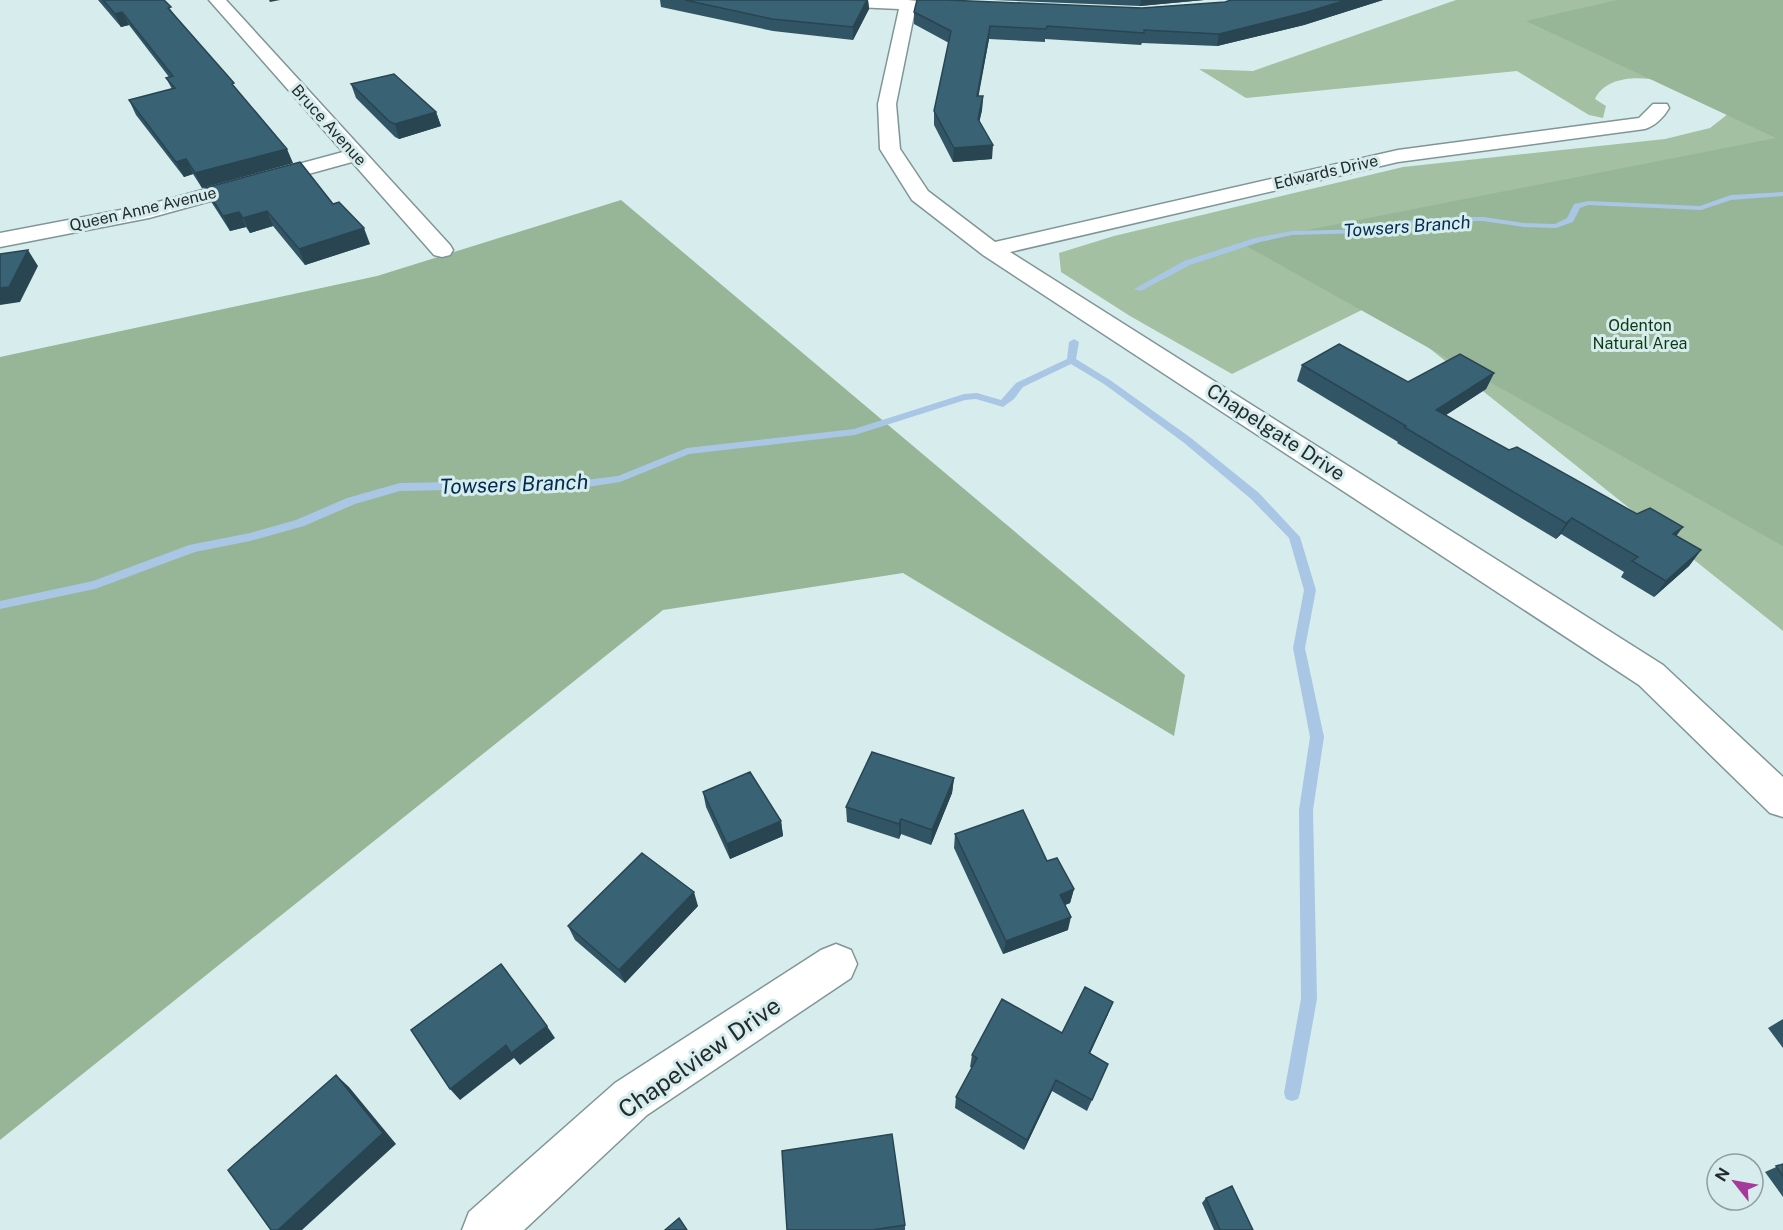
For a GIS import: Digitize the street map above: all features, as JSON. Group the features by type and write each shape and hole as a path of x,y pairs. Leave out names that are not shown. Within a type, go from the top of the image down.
{"street":[{"name":"Bruce Avenue","path":"217,0 442,250"},
{"path":"813,0 943,6"},
{"name":"Chapelgate Drive","path":"908,5 887,104 890,149 920,195 991,250 1651,675 1783,801"},
{"name":"Edwards Drive","path":"991,250 1398,156 1645,123 1660,108"},
{"name":"Queen Anne Avenue","path":"0,240 149,211 355,155"},
{"name":"Chapelview Drive","path":"487,1230 631,1099 836,964"}],"green space":[{"name":"Odenton Natural Area","path":"1456,0 1783,0 1783,631 1374,304 1232,374 1130,316 1061,272 1059,253 1114,236 1403,167 1665,139 1710,128 1728,114 1677,87 1643,78 1615,82 1600,91 1595,99 1606,106 1603,118 1589,115 1517,71 1246,98 1199,69 1253,71"},
{"name":"Odenton Natural Area","path":"1617,0 1783,0 1783,546 1241,243 1776,138 1526,21"},
{"path":"621,200 1185,675 1174,736 903,573 663,610 0,1140 0,357 377,276"}],"building":[{"path":"103,0 164,0 171,7 168,8 234,83 232,84 287,149 195,173 186,159 176,162 129,100 175,88 166,78 173,76 122,12 115,14"},
{"path":"685,0 867,0 853,27 772,19"},
{"path":"917,0 1142,8 1231,0 1346,0 1219,34 1144,30 1144,33 1047,26 1046,29 990,26 977,96 983,96 978,119 993,145 954,148 934,111 951,31 914,12"},
{"path":"394,74 436,112 395,124 390,122 351,84"},
{"path":"300,162 333,204 339,202 364,228 299,249 267,211 243,218 239,212 223,216 205,188"},
{"path":"28,250 9,287 0,288 0,254"},
{"path":"1339,344 1408,382 1460,354 1494,373 1436,410 1509,450 1517,447 1637,514 1650,508 1683,527 1673,534 1701,550 1666,581 1632,561 1638,557 1572,518 1566,523 1302,365"},
{"path":"872,752 954,778 932,830 901,819 899,824 846,807"},
{"path":"750,772 781,821 727,844 703,792"},
{"path":"1023,810 1047,861 1057,858 1074,889 1060,895 1071,917 1006,941 955,834"},
{"path":"642,853 694,892 619,970 568,926"},
{"path":"501,964 547,1026 511,1053 506,1045 450,1089 411,1030"},
{"path":"1085,987 1113,1002 1089,1053 1108,1064 1092,1100 1056,1080 1027,1140 956,1097 977,1058 972,1055 1002,999 1062,1033"},
{"path":"336,1075 383,1133 278,1230 271,1230 228,1170"},
{"path":"892,1134 905,1225 872,1230 787,1230 782,1151"},
{"path":"1783,1164 1783,1176 1776,1166"},
{"path":"1232,1186 1253,1230 1220,1230 1206,1198"},
{"path":"679,1218 687,1230 665,1230"}],"waterway":[{"name":"Towsers Branch","path":"1138,289 1187,263 1258,240 1292,233 1367,231 1403,223 1453,219 1483,219 1524,225 1556,226 1570,220 1577,206 1588,203 1701,208 1731,197 1783,194"},
{"name":"Towsers Branch","path":"1071,360 1074,342"},
{"name":"Towsers Branch","path":"0,605 95,585 193,548 250,537 300,523 351,501 400,487 498,485 561,487 620,479 687,451 855,432 964,397 977,396 1003,404 1019,385 1071,360"},
{"path":"1071,360 1107,382 1187,440 1255,496 1294,537 1310,590 1299,648 1317,737 1306,810 1309,999 1292,1093"}]}
